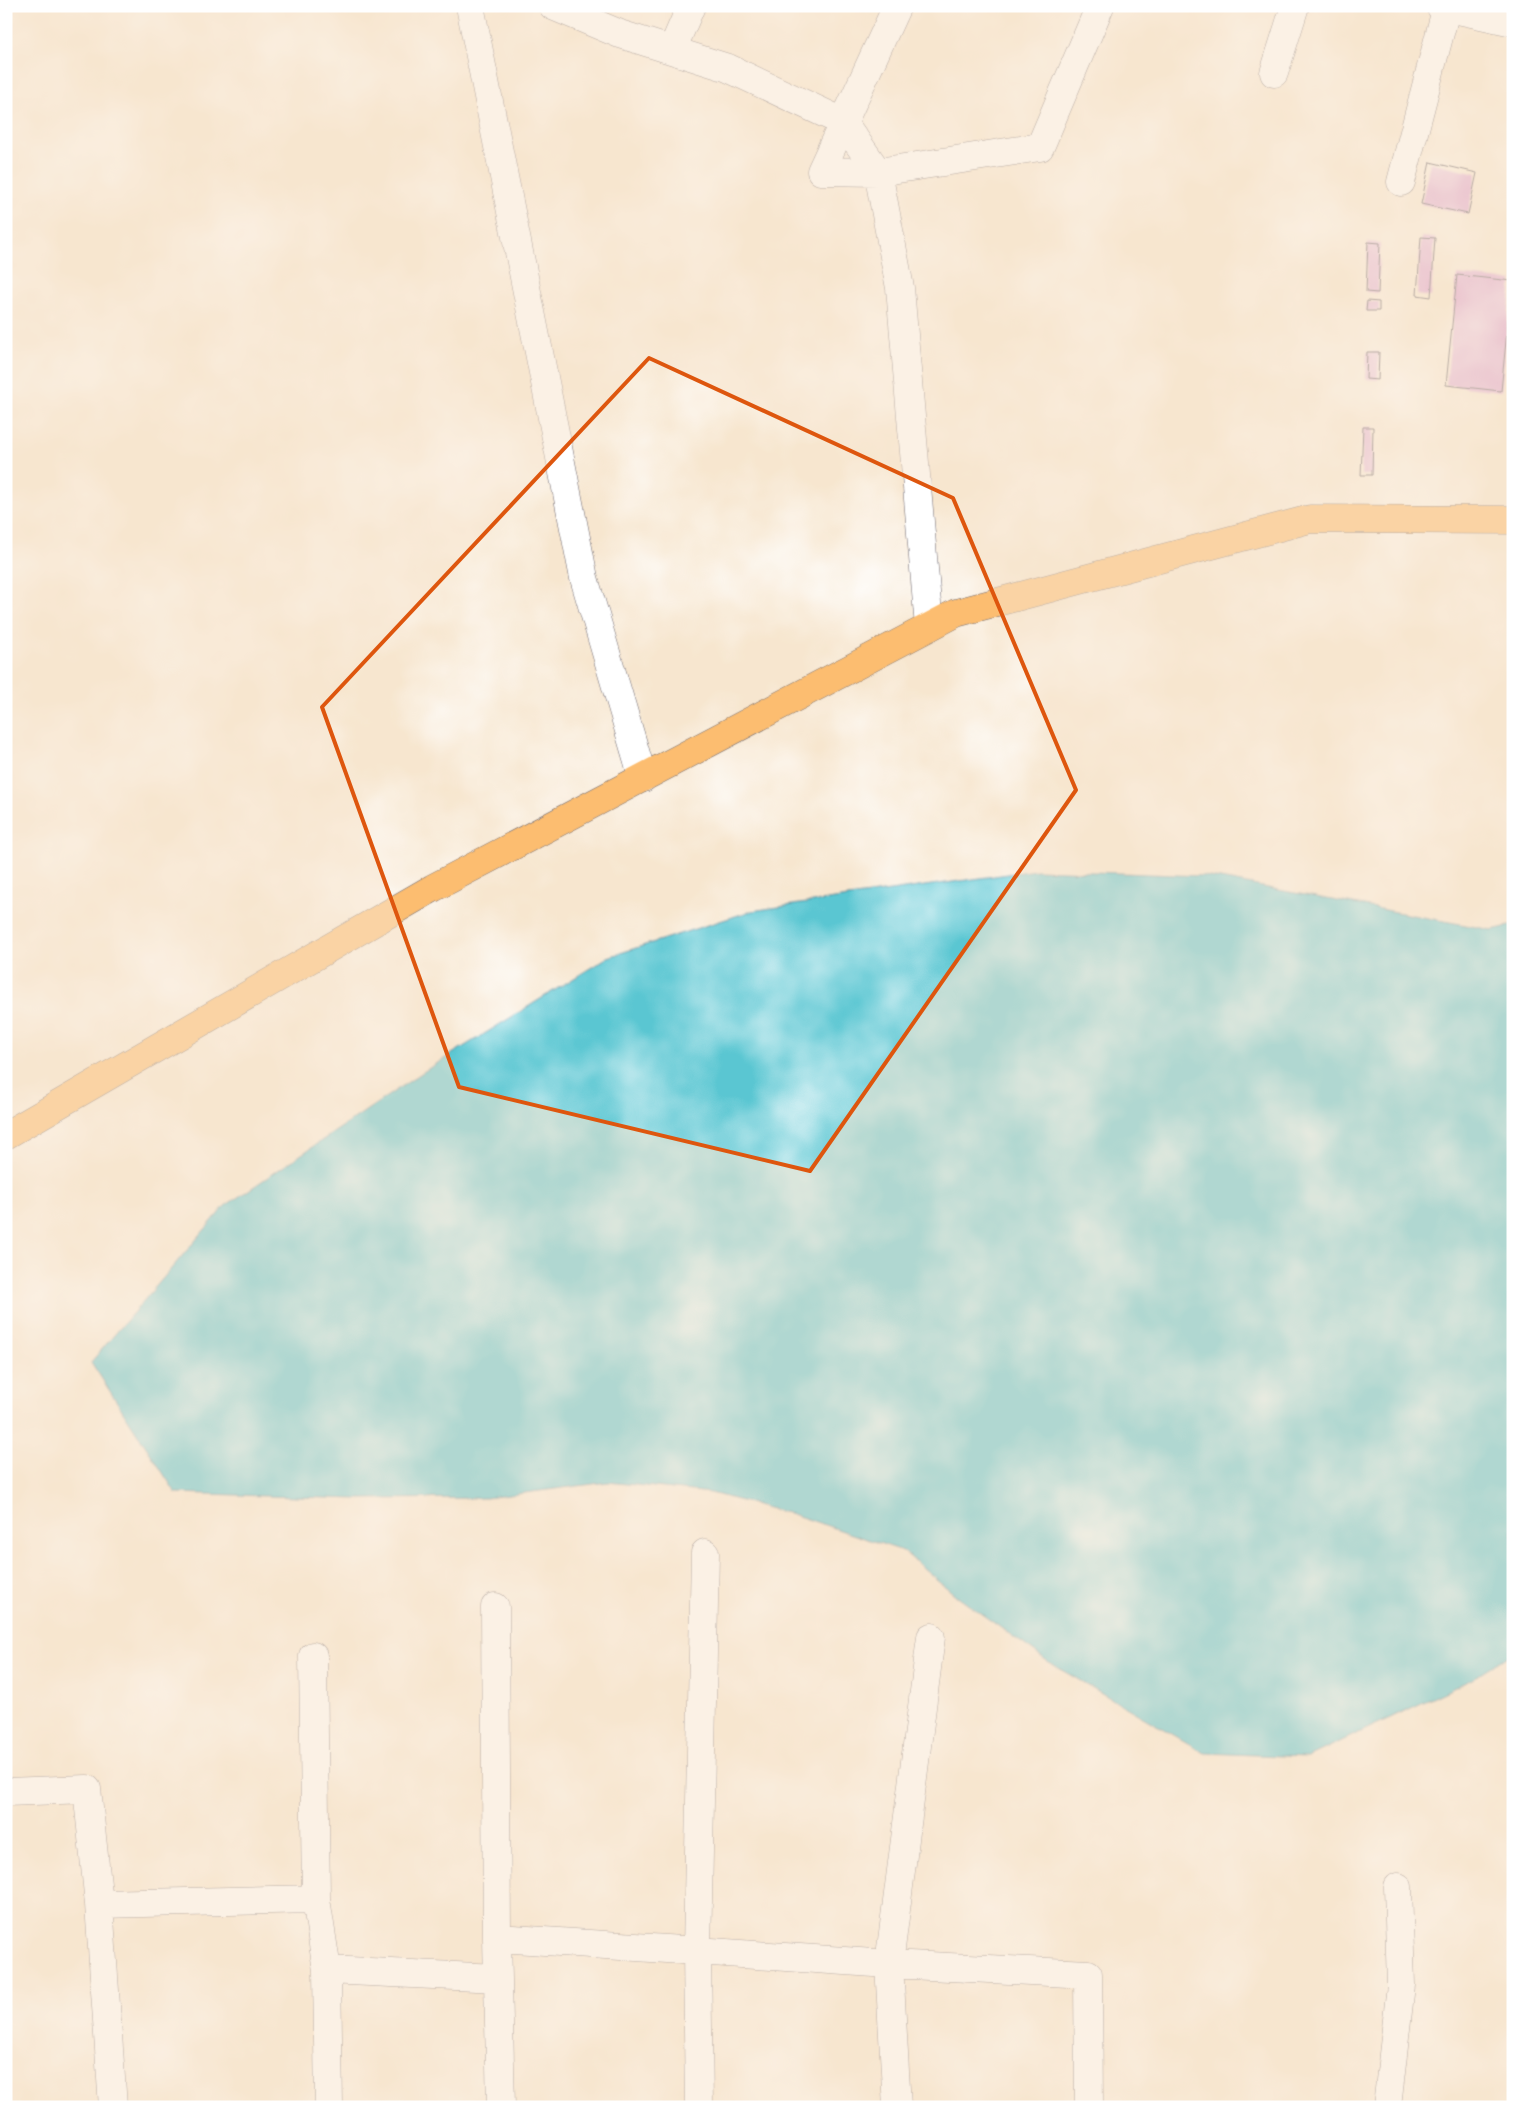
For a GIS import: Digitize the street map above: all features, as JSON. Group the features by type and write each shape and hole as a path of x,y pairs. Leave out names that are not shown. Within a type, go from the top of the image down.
{"main road":[{"path":"6,1135 433,888 956,613 1310,519 1513,520"}],"street":[{"path":"470,6 584,578 643,778"},
{"path":"553,6 620,34 728,68 843,122 878,172 900,288 929,627"},
{"path":"672,50 691,6"},
{"path":"897,6 820,171 878,172 1040,147 1100,6"},
{"path":"1274,73 1295,6"},
{"path":"1401,182 1445,7 1513,22"},
{"path":"699,2107 697,1951 705,1553"},
{"path":"495,1607 497,1938 501,2107"},
{"path":"897,2107 889,1964 931,1637"},
{"path":"313,1656 316,1899 327,1970 329,2107"},
{"path":"6,1792 87,1789 99,1904 113,2107"},
{"path":"1387,2107 1401,1984 1398,1887"},
{"path":"99,1904 316,1899"},
{"path":"497,1938 889,1964 1088,1974 1089,2107"},
{"path":"327,1970 498,1978"}],"highlighted area":[{"path":"649,358 953,498 1076,790 810,1171 459,1087 322,707"}],"water":[{"path":"1036,870 1204,876 1492,930 1513,925 1513,1653 1472,1679 1308,1757 1205,1753 1053,1665 959,1598 903,1551 795,1515 711,1493 608,1482 486,1498 357,1499 176,1493 91,1362 225,1206 423,1072 608,957 751,911"}],"building":[{"path":"1430,162 1477,173 1468,214 1421,204"},
{"path":"1421,237 1435,238 1431,297 1417,295"},
{"path":"1368,242 1380,243 1378,293 1366,292"},
{"path":"1457,275 1512,281 1501,391 1446,385"},
{"path":"1367,301 1379,302 1379,311 1366,311"},
{"path":"1367,352 1379,352 1378,380 1366,379"},
{"path":"1363,427 1373,427 1372,475 1361,475"}]}
